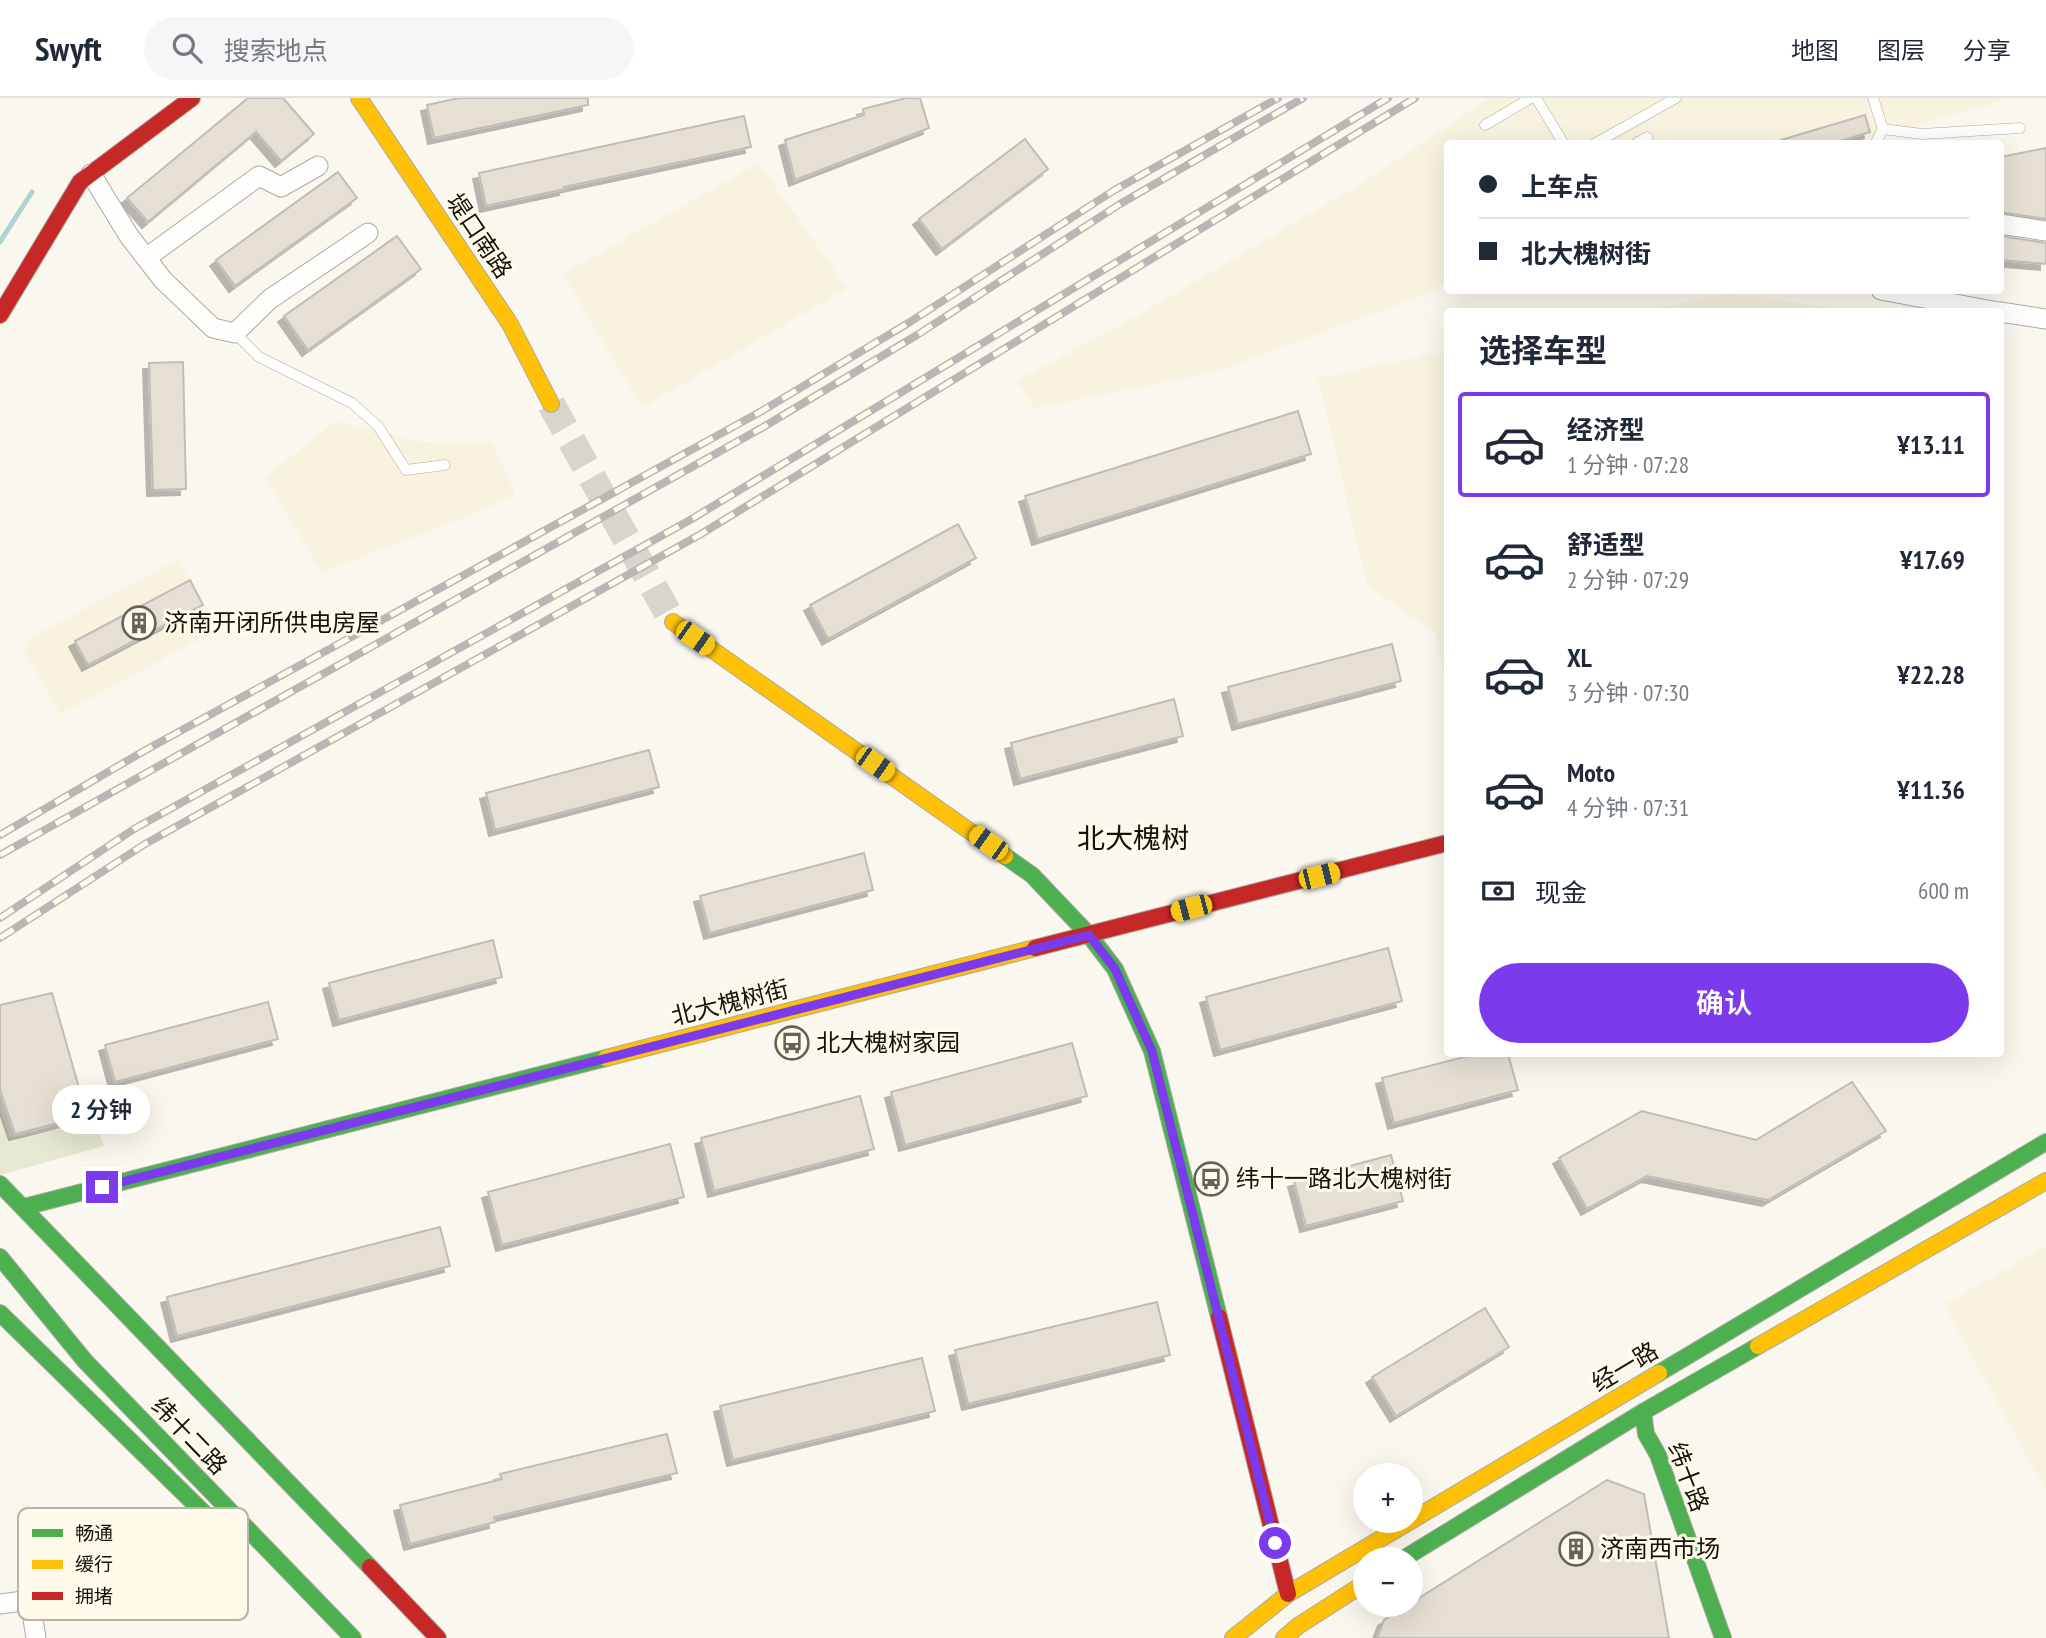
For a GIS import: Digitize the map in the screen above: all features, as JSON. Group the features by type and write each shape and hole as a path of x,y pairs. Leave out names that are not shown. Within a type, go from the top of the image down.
{"street":[{"path":"0,315 80,182 192,98"},
{"name":"堤口南路","path":"359,98 510,324 551,404"},
{"path":"146,258 259,176 281,187 318,166"},
{"path":"91,174 129,236 163,280 214,328 235,333 270,299 368,233"},
{"path":"2004,225 2046,231"},
{"path":"1902,294 1978,308"},
{"path":"2004,313 2046,319"},
{"path":"673,622 1032,875 1089,935 1115,969 1152,1051 1288,1594 1292,1634 1353,1591"},
{"name":"北大槐树街","path":"24,1207 1444,844"},
{"name":"经一路","path":"1233,1638 1288,1594 2046,1142"},
{"name":"经一路","path":"1423,1547 1643,1412 2046,1181"},
{"path":"0,1184 438,1638"},
{"name":"纬十二路","path":"0,1257 85,1361 227,1508"},
{"name":"纬十二路","path":"0,1313 199,1508"},
{"name":"纬十路","path":"1643,1412 1646,1434 1658,1455 1723,1638"},
{"name":"纬十二路","path":"248,1529 353,1638"},
{"path":"0,1604 18,1602"},
{"path":"33,1620 36,1638"}],"lane":[{"path":"1485,125 1534,98 1561,140"},
{"path":"1601,140 1676,98"},
{"path":"1873,98 1883,129 1877,140"},
{"path":"1883,129 1922,134 2020,128"},
{"path":"235,333 259,357 352,403 378,426 405,470 445,465"}],"shaded area":[{"path":"1490,98 2006,98 1861,140 1444,140 1444,284 1421,296 1218,371 1035,408 1017,381 1132,319 1362,183"},
{"path":"759,163 847,288 642,408 563,274"},
{"path":"1728,294 1837,308 1657,308"},
{"path":"1444,352 1444,674 1435,633 1367,585 1318,378"},
{"path":"336,421 422,442 493,444 516,495 464,518 322,572 265,477"},
{"path":"179,559 218,629 61,714 24,651 32,637"},
{"path":"2046,1246 2046,1491 1944,1305"}],"green space":[{"path":"0,1110 10,1138 95,1123 104,1146 0,1175"}],"building":[{"path":"248,98 283,98 314,134 281,161 256,132 148,222 127,198"},
{"path":"459,98 588,98 588,105 434,138 427,105"},
{"path":"906,98 920,98 929,128 795,180 785,140 864,115 863,109"},
{"path":"1865,115 1870,132 1843,140 1781,140"},
{"path":"744,116 751,147 486,206 479,173"},
{"path":"1025,139 1048,169 942,249 919,219"},
{"path":"2046,148 2046,219 2004,213 2004,156"},
{"path":"338,172 357,198 235,286 216,260"},
{"path":"397,236 421,269 308,350 284,316"},
{"path":"2004,237 2046,243 2046,264 2004,260"},
{"path":"183,362 186,489 153,490 149,363"},
{"path":"1298,411 1311,454 1038,539 1025,496"},
{"path":"958,524 976,558 828,639 810,605"},
{"name":"济南开闭所供电房屋","path":"190,580 203,605 88,665 75,641"},
{"path":"1392,644 1401,681 1238,724 1228,687"},
{"path":"1174,699 1183,736 1020,779 1011,743"},
{"path":"649,750 659,787 495,830 486,793"},
{"path":"864,853 873,890 710,933 700,896"},
{"path":"493,940 502,977 339,1020 329,983"},
{"path":"1388,948 1402,1001 1220,1050 1206,997"},
{"path":"52,993 87,1116 15,1134 0,1090 0,1005"},
{"path":"268,1002 278,1039 115,1082 105,1045"},
{"path":"1072,1043 1087,1096 905,1145 891,1092"},
{"path":"1464,1057 1509,1057 1518,1090 1394,1123 1382,1078"},
{"path":"1852,1082 1886,1131 1768,1200 1647,1176 1587,1209 1559,1158 1642,1111 1756,1140"},
{"path":"860,1096 874,1149 714,1191 701,1138"},
{"path":"670,1144 684,1197 502,1245 488,1192"},
{"path":"1391,1155 1403,1201 1306,1226 1294,1181"},
{"path":"440,1227 450,1266 177,1336 167,1297"},
{"path":"1157,1302 1170,1355 968,1404 955,1350"},
{"path":"1485,1308 1509,1347 1396,1416 1372,1377"},
{"path":"922,1358 935,1411 733,1460 720,1406"},
{"path":"667,1434 677,1473 494,1517 495,1522 410,1544 400,1505 502,1479 500,1474"},
{"name":"济南西市场","path":"1607,1480 1644,1494 1669,1638 1377,1638 1384,1620 1389,1617 1423,1617 1423,1596"}],"waterway":[{"path":"0,242 32,192"}],"tunnel":[{"path":"551,404 673,622"}],"railway":[{"path":"0,835 144,751 760,412 910,322 1113,191 1278,98"},
{"path":"0,855 765,426 917,335 1120,204 1303,98"},
{"path":"0,918 134,829 690,520 1388,98"},
{"path":"0,938 145,844 701,534 1415,98"}],"traffic: fast":[{"path":"1005,856 1032,875 1089,935 1115,969 1152,1051 1219,1317"},
{"path":"24,1207 606,1058"},
{"path":"1659,1373 2046,1142"},
{"path":"0,1184 370,1567"},
{"path":"0,1257 85,1361 227,1508"},
{"path":"0,1313 199,1508"},
{"path":"1423,1547 1643,1412 1758,1346"},
{"path":"1643,1412 1646,1434 1658,1455 1723,1638"},
{"path":"248,1529 353,1638"}],"traffic: slow":[{"path":"359,98 510,324 551,404"},
{"path":"673,622 1005,856"},
{"path":"606,1058 1035,948"},
{"path":"1758,1346 2046,1181"},
{"path":"1233,1638 1288,1594 1659,1373"},
{"path":"1284,1638 1353,1591"}],"traffic: jam":[{"path":"0,315 80,182 192,98"},
{"path":"1035,948 1444,844"},
{"path":"1219,1317 1288,1594"},
{"path":"370,1567 438,1638"}],"place":[{"name":"济南开闭所供电房屋","path":"139,623"},
{"name":"北大槐树家园","path":"792,1043"},
{"name":"纬十一路北大槐树街","path":"1211,1179"},
{"name":"济南西市场","path":"1576,1549"}],"district":[{"name":"北大槐树","path":"1133,838"}],"route":[{"path":"102,1187 1089,935 1115,969 1152,1051 1275,1543"}]}
